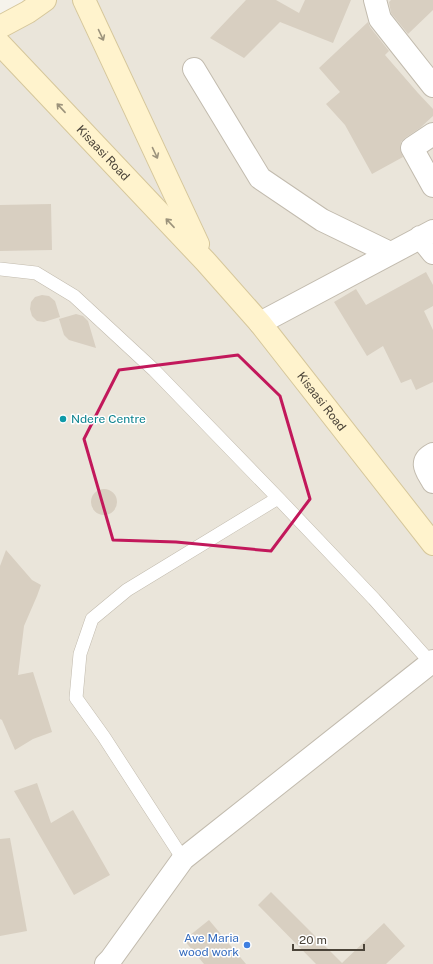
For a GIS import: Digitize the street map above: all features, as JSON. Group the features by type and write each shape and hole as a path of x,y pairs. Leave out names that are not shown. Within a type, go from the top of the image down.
{"main road":[{"path":"0,27 28,12 45,0"},
{"name":"Kisaasi Road","path":"84,0 206,262"},
{"name":"Kisaasi Road","path":"0,44 206,262 260,323 433,544"}],"street":[{"path":"375,0 380,19 433,86"},
{"path":"194,69 260,178 322,220 390,253"},
{"path":"433,134 412,148 433,186"},
{"path":"260,323 390,253 429,240"},
{"path":"433,454 428,456 425,462 425,468 433,482"},
{"path":"106,964 183,859 432,662"}],"lane":[{"path":"0,269 36,273 74,296 154,370 278,498 432,662"},
{"path":"183,859 104,737 76,698 80,654 92,619 127,590 278,498"}],"highlighted area":[{"path":"238,355 280,396 310,499 271,551 176,542 113,540 84,439 119,370"}],"shaded area":[{"path":"31,0 433,0 433,964 0,964 0,20"}],"building":[{"path":"246,0 276,0 299,13 305,0 351,0 333,43 280,22 244,58 210,38"},
{"path":"391,0 433,0 433,10 408,34 391,13 389,2"},
{"path":"368,22 370,27 389,51 385,55 433,109 433,116 401,142 400,148 403,157 372,174 345,125 326,104 340,92 319,68"},
{"path":"51,204 52,250 0,251 0,205"},
{"path":"426,272 433,285 433,306 424,311 433,330 433,382 416,390 411,379 401,383 383,346 367,356 334,302 356,289 366,305"},
{"path":"42,295 49,296 55,301 60,317 44,322 37,321 32,316 30,309 31,302 35,297"},
{"path":"76,314 83,316 88,321 96,348 69,340 64,335 59,319"},
{"path":"104,489 113,493 117,502 113,511 104,515 95,511 91,502 95,493"},
{"path":"6,550 32,580 41,585 24,626 18,675 33,672 52,732 33,739 15,750 2,720 0,719 0,566"},
{"path":"37,783 51,823 73,810 110,875 74,895 14,791"},
{"path":"10,838 27,931 0,936 0,839"},
{"path":"271,892 342,963 384,923 405,946 386,964 316,964 258,905"},
{"path":"209,920 246,964 204,964 184,940"}],"place":[{"name":"Ndere Centre","path":"63,419"},
{"name":"Ave Maria wood work","path":"247,945"}]}
